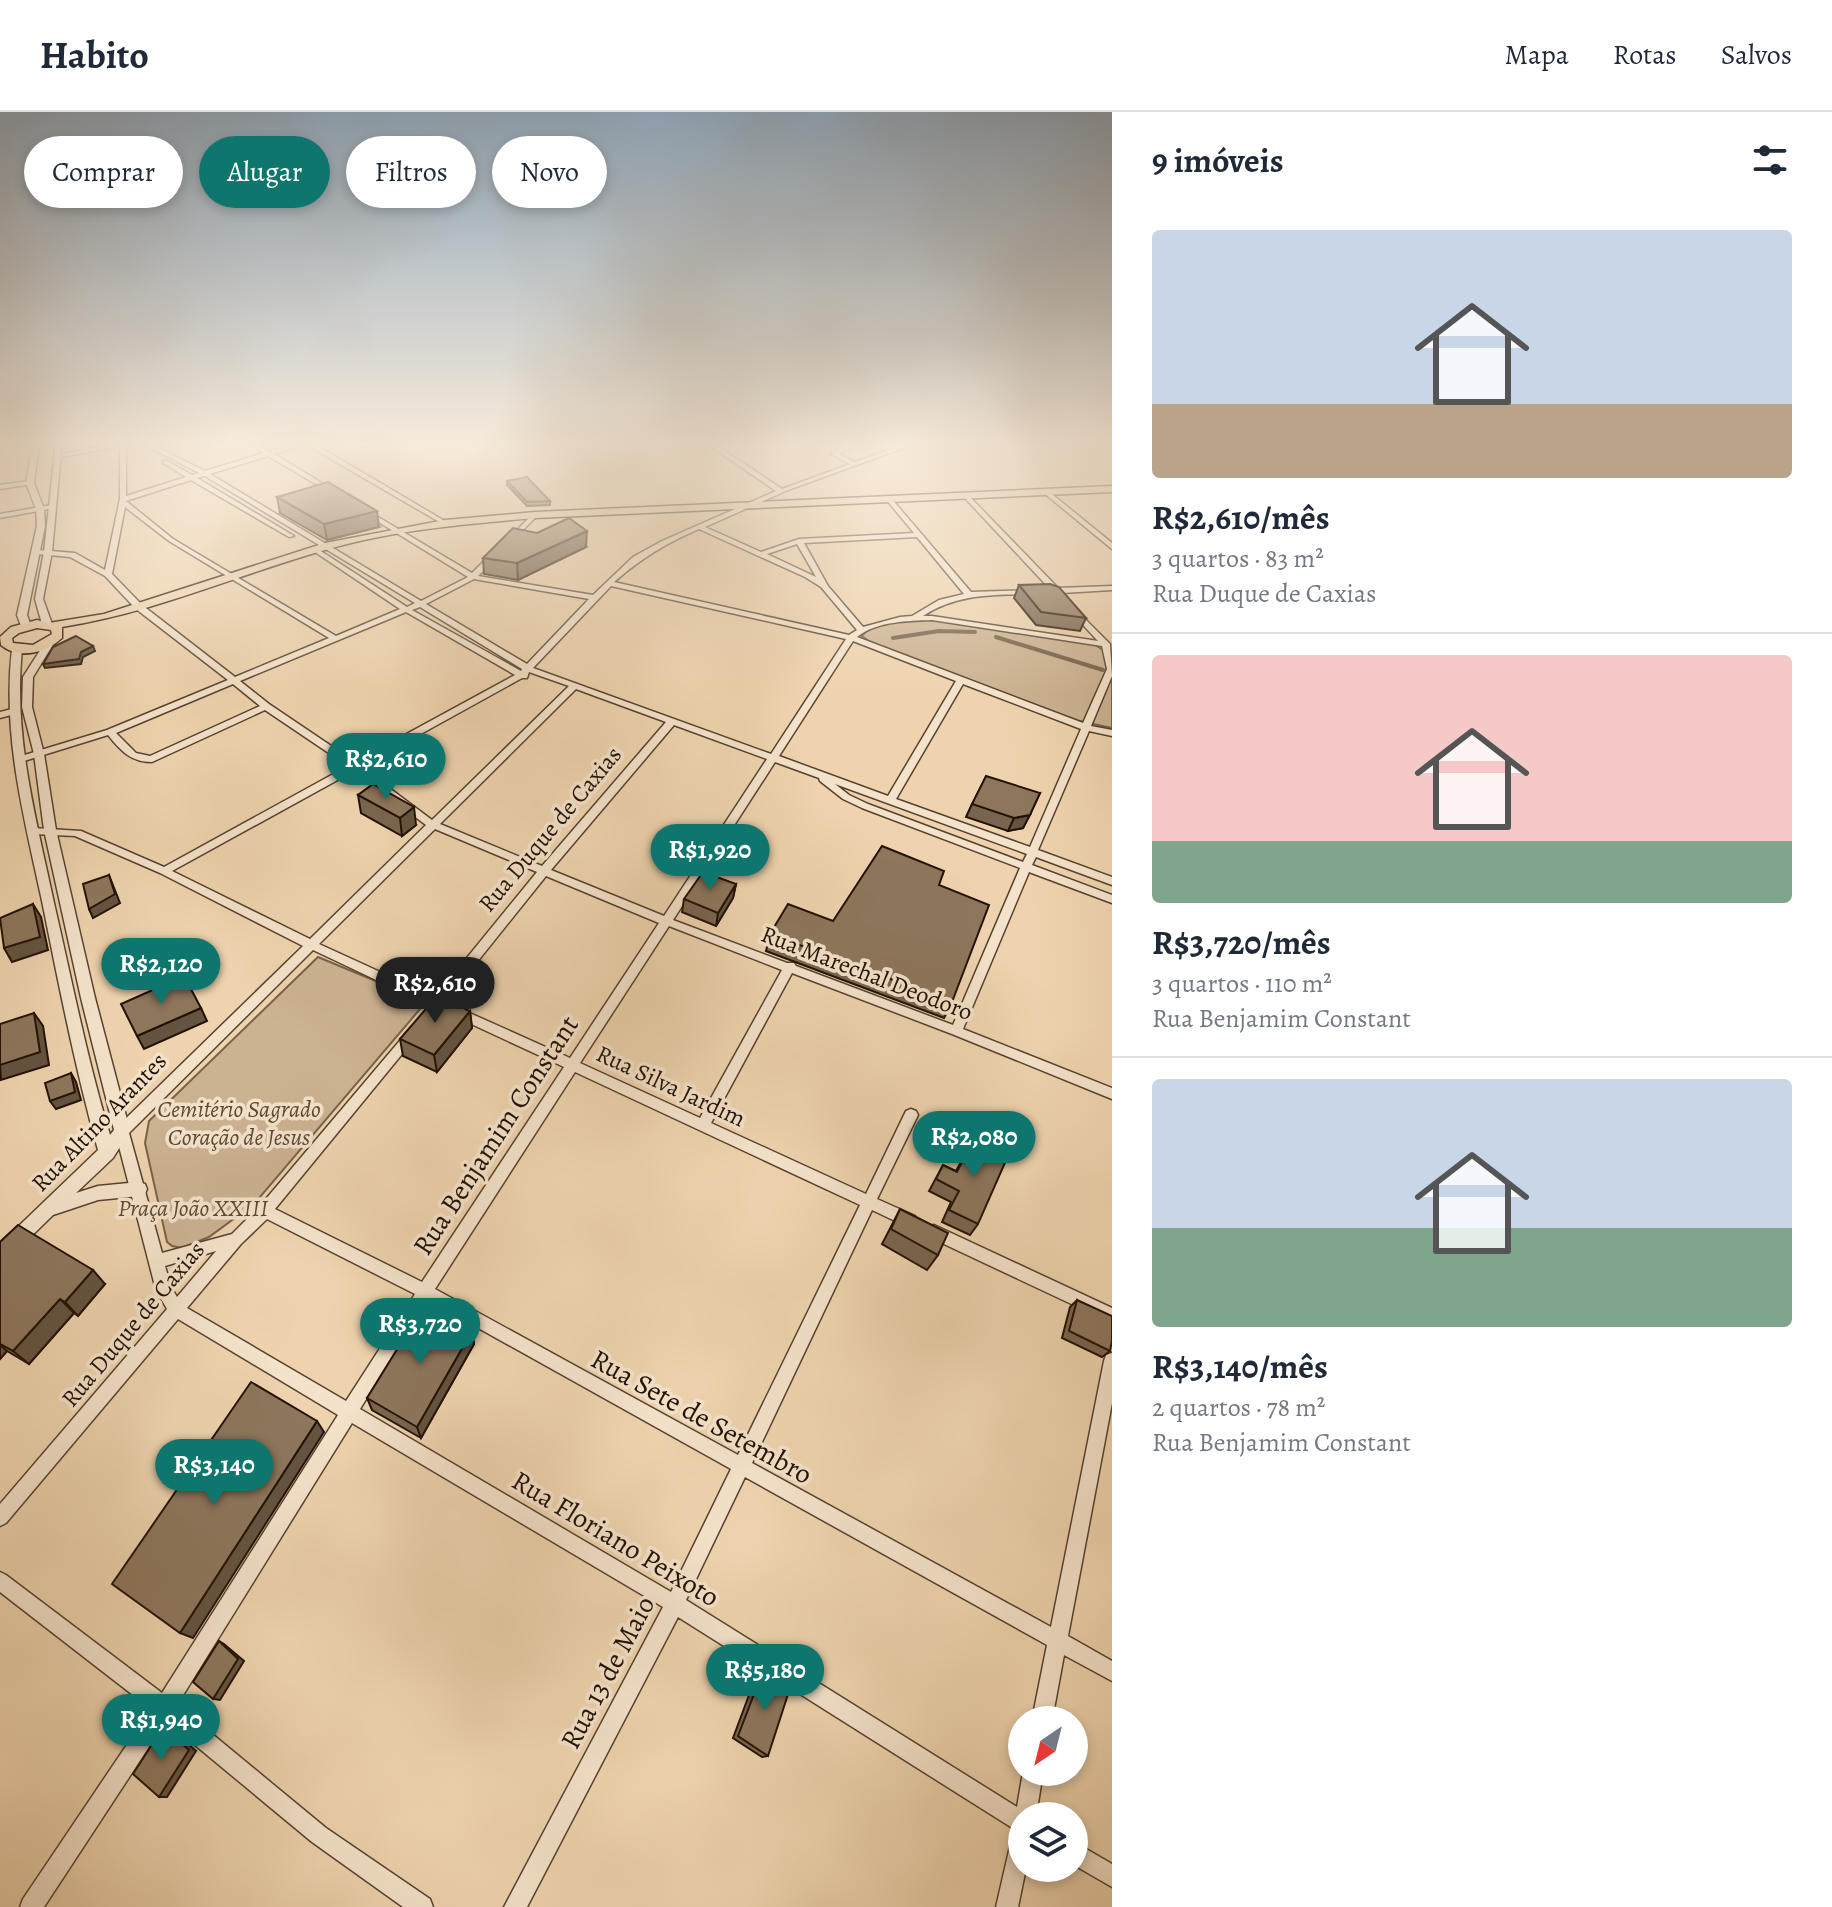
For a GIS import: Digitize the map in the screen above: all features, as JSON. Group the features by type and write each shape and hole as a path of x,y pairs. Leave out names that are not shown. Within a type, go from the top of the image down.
{"main road":[{"path":"24,626 2,641 17,649 52,642 106,617 319,548 429,526"},
{"path":"0,628 106,617"},
{"path":"50,625 59,632 52,642"}],"street":[{"path":"24,626 22,615 43,552 41,526"},
{"path":"48,526 39,599 50,625"},
{"path":"108,574 118,526"},
{"path":"153,526 171,540 336,639"},
{"path":"277,526 422,603 525,672"},
{"path":"286,526 407,610 457,639 525,672 589,691 1112,881"},
{"path":"390,526 473,577 595,598"},
{"path":"21,759 110,732 407,610 473,577 524,526"},
{"path":"164,871 525,672 609,583 636,559 698,526 808,575 825,587"},
{"path":"911,526 968,594"},
{"path":"956,1031 1111,669 1109,645 994,526"},
{"path":"1087,526 1112,547"},
{"path":"761,554 799,541 919,535"},
{"path":"799,541 825,587 861,630 913,619 948,620 1109,645"},
{"name":"Rua Marechal Deodoro","path":"43,552 72,555 108,574 139,607 266,706 431,824 666,921 790,966 1112,1094"},
{"path":"609,583 851,638 1087,728 1112,733"},
{"path":"913,619 942,599 968,594 1112,588"},
{"name":"Rua Benjamim Constant","path":"31,1907 164,1707 425,1291 851,638 861,630"},
{"path":"457,639 469,634"},
{"path":"52,642 28,677 27,707 39,754 50,830 88,998 158,1261 159,1277 176,1310"},
{"path":"17,649 13,693 6,713 21,759 33,831 89,1095 107,1153"},
{"path":"890,801 961,680"},
{"name":"Rua Altino Arantes","path":"0,1255 107,1153 122,1131 571,688"},
{"path":"13,693 27,691"},
{"path":"110,732 130,756 138,760 152,759 266,706"},
{"name":"Rua Duque de Caxias","path":"427,1016 544,871 672,721"},
{"path":"818,775 846,797 865,806 1112,899"},
{"name":"Rua Silva Jardim","path":"33,831 77,833 164,871 309,944 1112,1316"},
{"path":"703,1126 790,966"},
{"name":"Rua Duque de Caxias","path":"0,1517 236,1239 265,1211 417,1028"},
{"name":"Rua 13 de Maio","path":"515,1907 675,1604 911,1115"},
{"path":"47,1211 98,1193 139,1189"},
{"name":"Rua Sete de Setembro","path":"265,1211 425,1291 1112,1671"},
{"path":"158,1261 236,1239"},
{"name":"Rua Floriano Peixoto","path":"176,1310 675,1604 1008,1813"},
{"path":"1044,1706 1112,1361"},
{"path":"0,1581 164,1707 319,1835 422,1907"},
{"path":"1088,1861 1112,1876"},
{"path":"1007,1907 1012,1882"}],"green space":[{"path":"932,618 1089,641 1112,656 1112,728 1074,720 870,642 862,636 867,630 884,623"},
{"name":"Cemitério Sagrado Coração de Jesus","path":"318,957 426,1002 254,1204 209,1237 182,1248 172,1246 167,1242 145,1143 149,1121"}],"building":[{"path":"552,526 580,526 587,531 517,563 483,558 513,528 537,533"},
{"path":"1050,584 1059,587 1086,618 1041,612 1019,585"},
{"path":"76,636 93,646 81,652 79,659 43,664 53,647"},
{"path":"986,776 1040,793 1030,815 1014,818 972,804"},
{"path":"373,784 414,807 400,818 358,795"},
{"path":"882,846 944,871 939,885 989,905 952,1002 770,934 788,904 833,921"},
{"path":"703,872 736,884 718,913 684,899"},
{"path":"109,875 115,894 89,909 83,884"},
{"path":"33,904 40,937 4,948 0,918"},
{"path":"184,976 201,1008 137,1036 121,1004"},
{"path":"437,996 470,1011 434,1055 400,1039"},
{"path":"34,1013 40,1052 0,1065 0,1024"},
{"path":"71,1073 75,1092 50,1101 45,1083"},
{"path":"975,1136 1008,1156 978,1224 949,1210 959,1191 936,1179 943,1165 957,1172"},
{"path":"900,1209 948,1233 938,1255 891,1229"},
{"path":"18,1225 93,1270 65,1302 60,1299 13,1351 0,1344 0,1242"},
{"path":"1077,1300 1112,1316 1110,1351 1069,1331"},
{"path":"425,1304 472,1331 417,1427 367,1398"},
{"path":"251,1382 317,1421 180,1633 112,1584"},
{"path":"219,1641 238,1659 213,1699 193,1682"},
{"path":"764,1668 791,1685 768,1756 738,1736"},
{"path":"163,1727 189,1750 159,1797 133,1774"}],"waterway":[{"path":"893,638 939,631 975,632"},
{"path":"996,637 1103,670"}],"park label":[{"name":"Praça João XXIII","path":"193,1208"}]}
